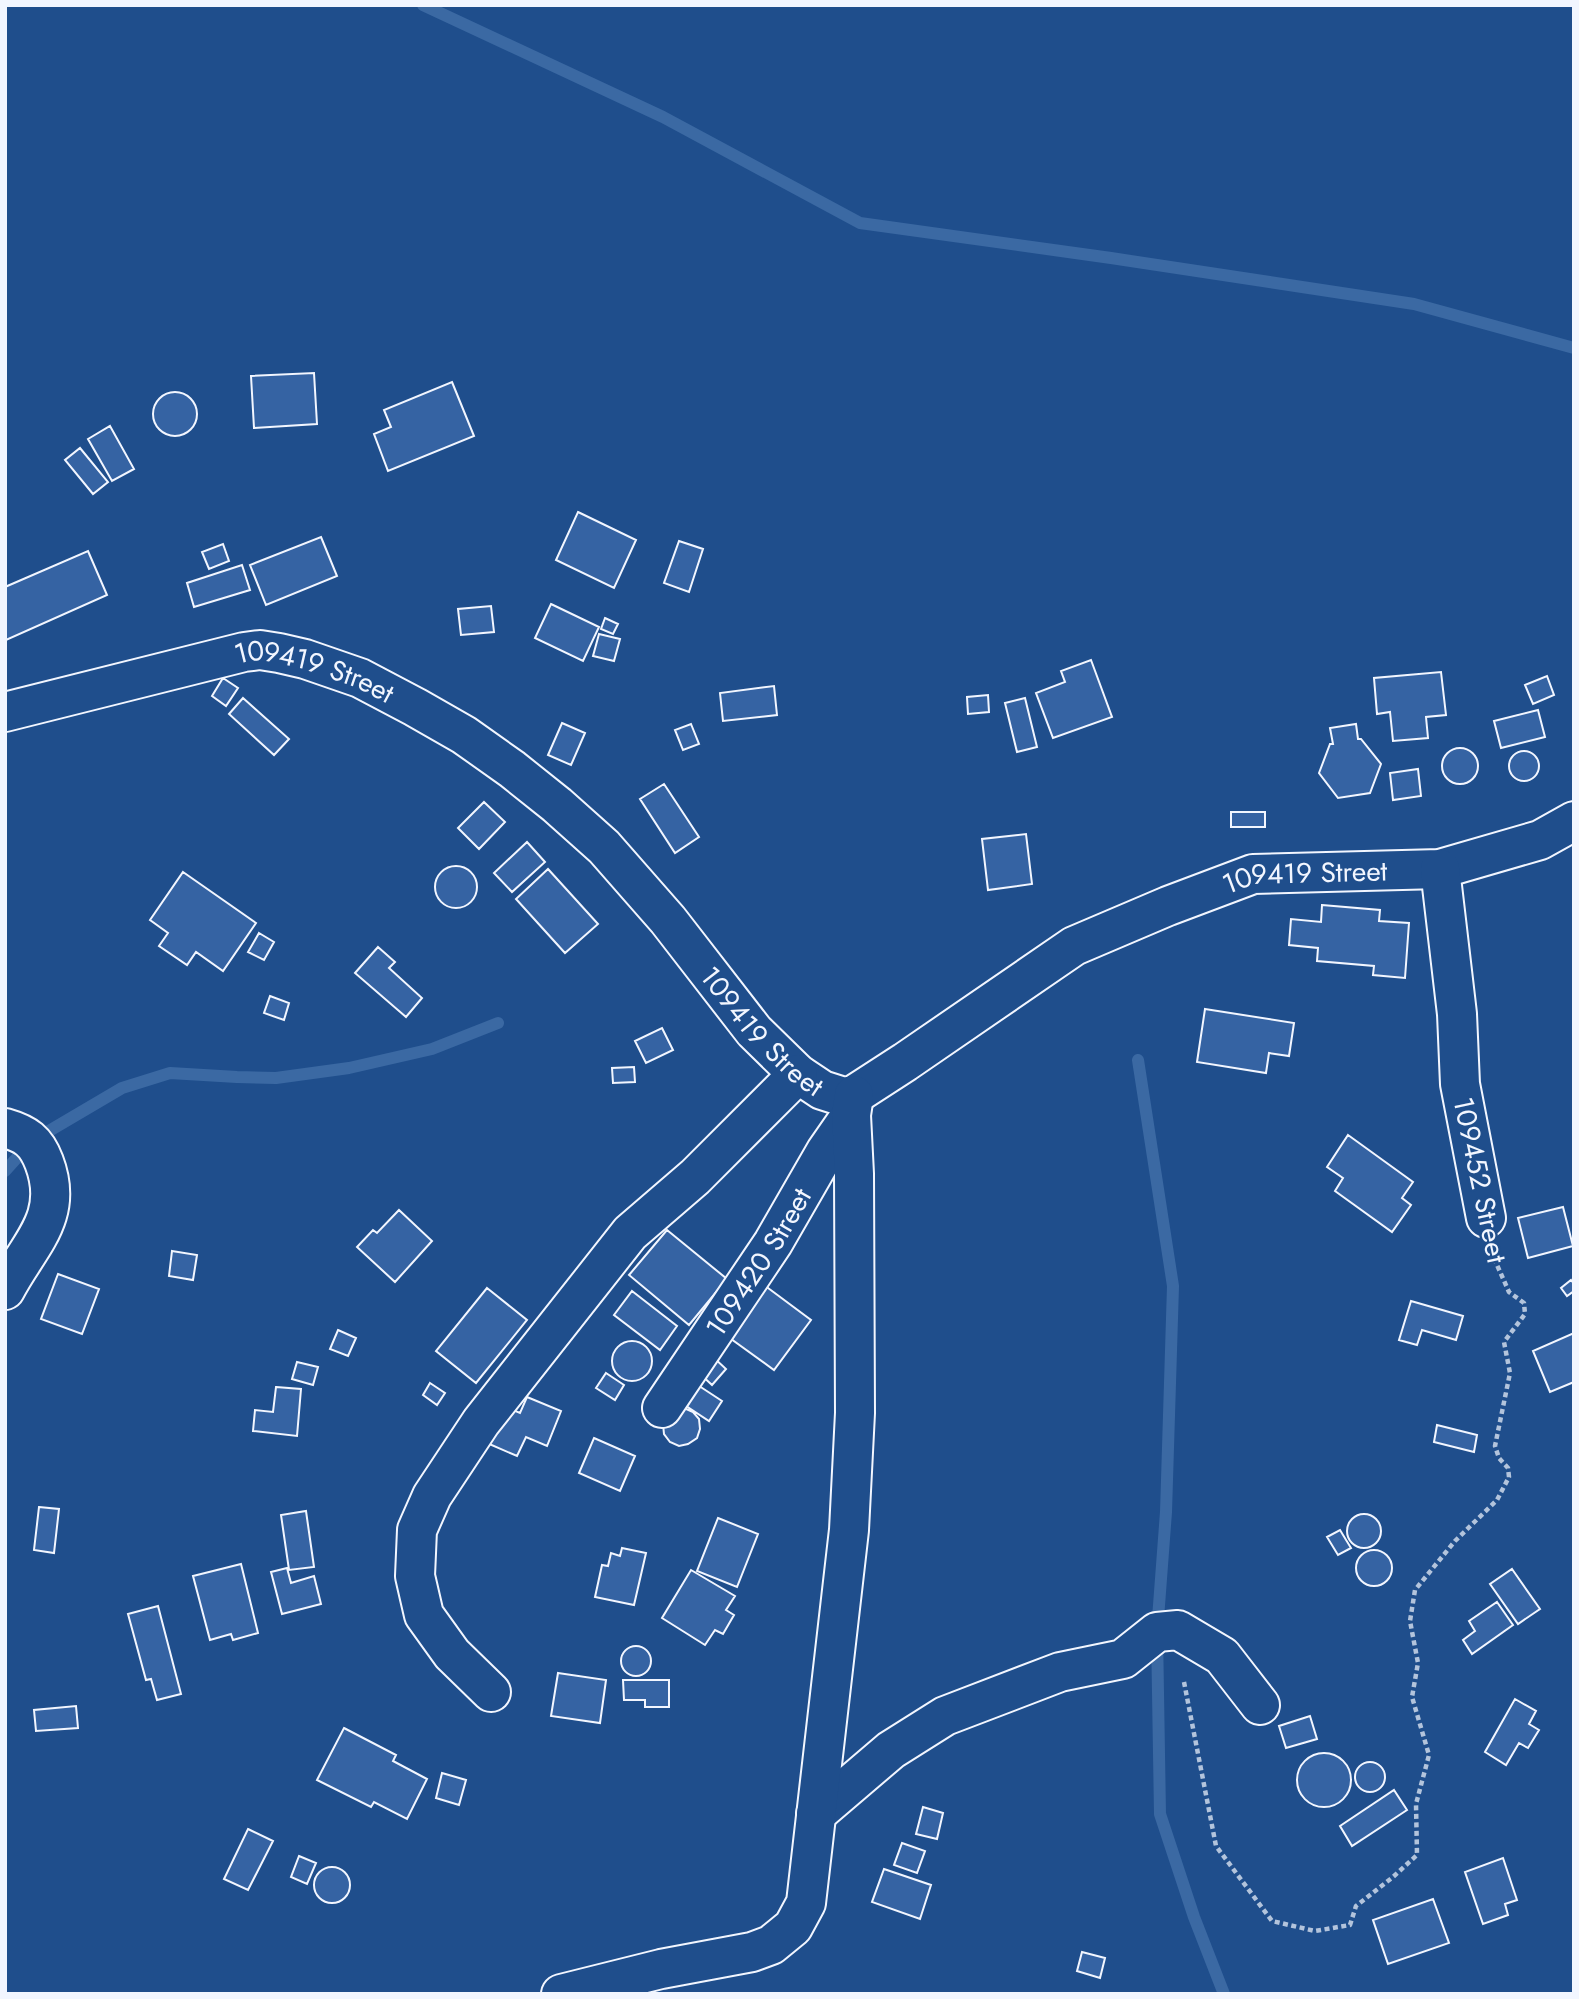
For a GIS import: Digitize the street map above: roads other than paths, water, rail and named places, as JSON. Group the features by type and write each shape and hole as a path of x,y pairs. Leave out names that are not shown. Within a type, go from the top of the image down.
{"street":[{"name":"109419 Street","path":"5,712 260,650 305,659 360,678 464,735 567,813 604,847 667,920 754,1031 798,1074 822,1090 844,1097 853,1105 1074,946 1168,906 1253,874 1440,869 1540,840 1574,821"},
{"name":"109452 Street","path":"1440,869 1457,1014 1460,1084 1486,1217"},
{"path":"491,1692 452,1654 424,1615 415,1576 417,1530 432,1496 481,1422 630,1233 695,1177 798,1074"},
{"path":"561,1994 661,1969 752,1952 771,1945 793,1927 806,1903 849,1530 855,1426 853,1105"},
{"name":"109420 Street","path":"662,1408 774,1243 853,1105"},
{"path":"5,1128 22,1133 32,1141 43,1158 50,1178 52,1201 43,1227 5,1290"},
{"path":"816,1814 891,1750 945,1716 1060,1672 1123,1659 1157,1632 1178,1630 1222,1657 1260,1705"}],"waterway":[{"path":"423,5 663,117 860,223 1414,304 1574,348"},
{"path":"5,1171 32,1141 122,1088 170,1073 276,1078 349,1068 432,1049 498,1023"},
{"path":"1138,1060 1173,1286 1166,1512 1157,1632 1160,1814 1194,1917 1224,1994"}]}
